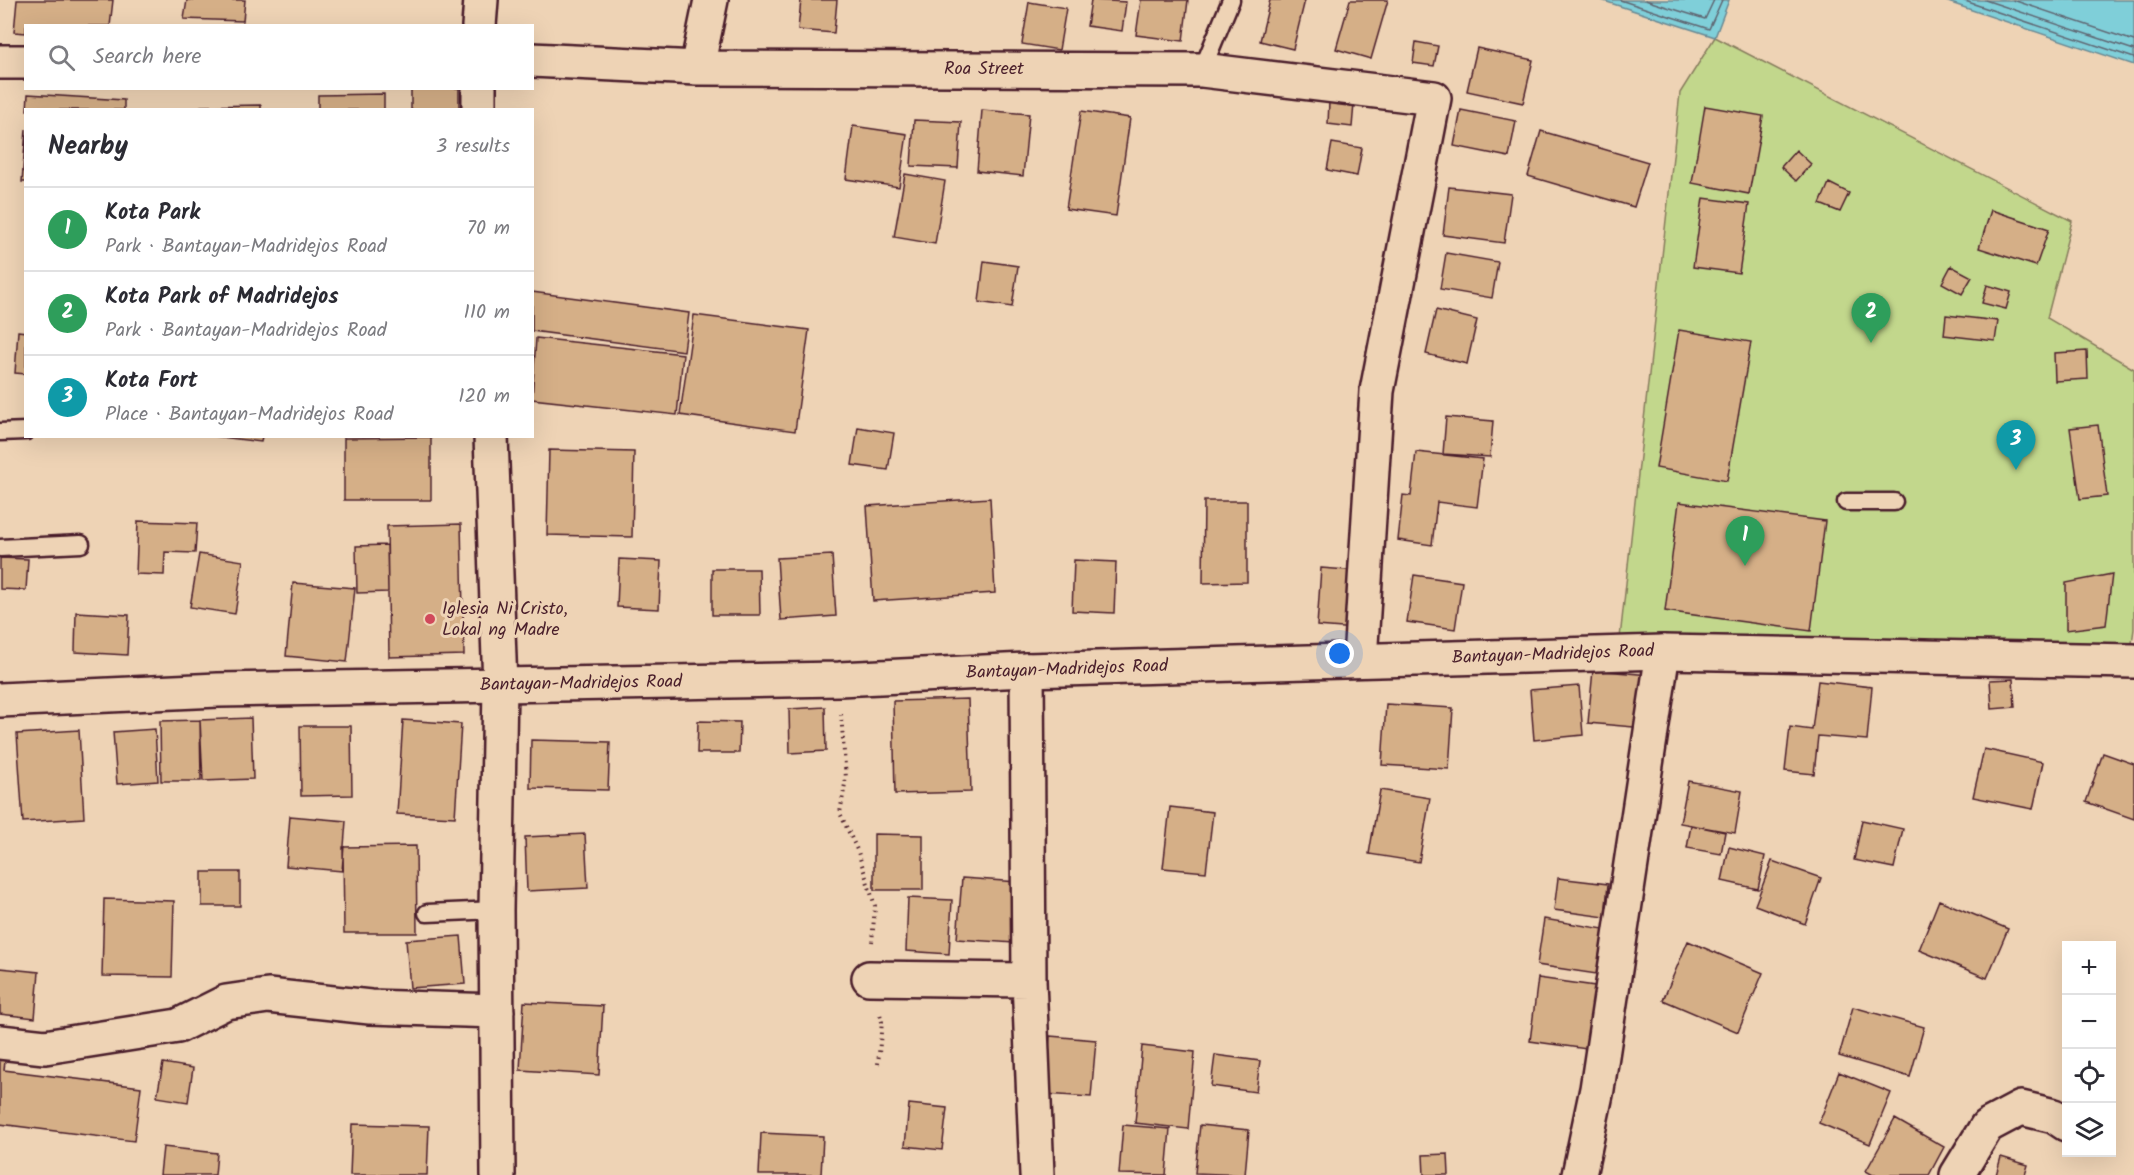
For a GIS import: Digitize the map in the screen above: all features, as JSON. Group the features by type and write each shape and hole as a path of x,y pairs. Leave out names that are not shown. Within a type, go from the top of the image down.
{"street":[{"path":"479,24 481,0"},
{"path":"697,68 711,0"},
{"name":"Roa Street","path":"534,60 697,68 1202,70 1434,98 1377,391 1360,660"},
{"path":"0,62 24,62"},
{"path":"479,90 479,108"},
{"path":"491,438 500,686 496,910 498,1175"},
{"path":"1580,1175 1597,1089 1663,652"},
{"name":"Bantayan-Madridejos Road","path":"0,700 218,690 839,679 1027,670 1663,652 2134,661"},
{"path":"1027,670 1029,980 1037,1175"},
{"path":"869,978 1029,980"},
{"path":"0,1042 45,1047 177,1026 226,1002 268,996 370,1007 497,1011"},
{"path":"1957,1175 1987,1126 2021,1108 2054,1116 2062,1121"}],"lane":[{"path":"1202,70 1231,0"},
{"path":"0,432 24,431"},
{"path":"1846,502 1894,502"},
{"path":"0,548 81,544"},
{"path":"427,914 496,910"}],"path":[{"path":"839,679 846,778 840,813 858,852 875,906 869,978 882,1022 878,1064"}],"green space":[{"path":"1715,37 2072,221 2047,318 2134,369 2134,629 2131,650 1620,638 1680,93"}],"water":[{"path":"1601,0 1729,0 1715,37"},
{"path":"1943,0 2134,0 2134,65 1951,3"}],"building":[{"path":"17,0 113,0 110,24 24,24 24,33 14,32"},
{"path":"187,0 245,0 243,21 184,19"},
{"path":"801,0 837,0 834,33 798,30"},
{"path":"1091,0 1126,2 1122,31 1087,26"},
{"path":"1141,0 1188,0 1183,41 1136,35"},
{"path":"1270,0 1305,0 1293,49 1260,41"},
{"path":"1350,0 1388,0 1371,59 1336,49"},
{"path":"1029,2 1066,8 1059,50 1022,44"},
{"path":"1416,42 1438,46 1434,66 1413,63"},
{"path":"1477,48 1533,60 1523,103 1467,91"},
{"path":"411,90 459,90 459,108 411,108"},
{"path":"28,94 124,100 124,108 27,108"},
{"path":"384,94 384,108 318,108 318,95"},
{"path":"1329,102 1354,104 1352,127 1328,124"},
{"path":"261,105 261,108 201,108 201,106"},
{"path":"1705,106 1763,116 1749,194 1692,183"},
{"path":"982,110 1029,114 1023,176 977,171"},
{"path":"1461,110 1516,121 1509,157 1454,146"},
{"path":"1081,111 1130,118 1116,216 1066,209"},
{"path":"914,120 961,122 958,168 911,166"},
{"path":"853,126 907,134 899,187 846,179"},
{"path":"1541,131 1648,162 1634,207 1528,176"},
{"path":"1332,143 1362,148 1357,176 1327,170"},
{"path":"1796,150 1811,164 1796,181 1781,167"},
{"path":"24,156 24,182 22,182"},
{"path":"905,174 945,181 935,244 894,237"},
{"path":"1829,183 1849,193 1840,212 1820,204"},
{"path":"1449,187 1511,194 1504,243 1443,235"},
{"path":"1703,198 1749,204 1739,273 1693,267"},
{"path":"1991,210 2049,229 2036,266 1979,248"},
{"path":"1446,253 1498,262 1492,298 1440,289"},
{"path":"984,261 1018,266 1012,307 979,302"},
{"path":"1951,266 1972,277 1962,294 1942,283"},
{"path":"1987,285 2011,292 2006,309 1982,303"},
{"path":"534,292 689,313 684,351 534,331"},
{"path":"1436,310 1477,320 1467,364 1426,354"},
{"path":"694,315 809,330 795,431 680,415"},
{"path":"1946,315 1998,321 1995,341 1944,335"},
{"path":"1679,330 1751,342 1727,481 1656,468"},
{"path":"18,331 24,332 24,374 15,373"},
{"path":"536,338 683,354 677,415 534,399"},
{"path":"2087,351 2088,379 2055,381 2054,353"},
{"path":"1446,417 1493,421 1490,457 1443,454"},
{"path":"2098,425 2107,496 2080,499 2070,428"},
{"path":"858,427 894,433 888,470 852,465"},
{"path":"229,438 262,438 261,442"},
{"path":"344,438 431,438 431,500 344,500"},
{"path":"549,450 634,452 632,537 547,535"},
{"path":"1416,452 1483,459 1477,507 1437,502 1432,545 1398,540 1403,495 1411,496"},
{"path":"990,498 995,593 873,601 867,506"},
{"path":"1204,501 1247,501 1247,582 1203,583"},
{"path":"1679,502 1825,521 1811,631 1665,611"},
{"path":"138,521 197,523 195,553 165,552 164,575 136,574"},
{"path":"461,524 464,655 389,657 387,526"},
{"path":"387,545 388,592 357,593 356,546"},
{"path":"199,554 243,561 235,614 190,607"},
{"path":"832,555 836,616 781,620 777,558"},
{"path":"0,558 28,559 26,590 0,589"},
{"path":"619,559 661,561 659,609 617,607"},
{"path":"1074,560 1116,562 1114,613 1072,611"},
{"path":"1321,568 1360,571 1355,629 1317,626"},
{"path":"712,569 759,569 760,615 712,615"},
{"path":"2112,574 2106,625 2066,630 2066,583"},
{"path":"1414,575 1462,582 1455,629 1407,622"},
{"path":"293,583 355,588 347,662 286,656"},
{"path":"76,612 129,615 127,655 75,652"},
{"path":"1593,670 1650,675 1645,728 1588,723"},
{"path":"2013,679 2015,707 1992,709 1990,680"},
{"path":"1818,681 1872,687 1867,740 1818,736 1814,774 1785,771 1790,727 1812,730"},
{"path":"1579,686 1583,735 1534,740 1530,690"},
{"path":"968,699 971,792 895,794 893,701"},
{"path":"1386,704 1453,708 1449,769 1382,765"},
{"path":"825,707 826,751 790,753 789,709"},
{"path":"251,718 253,779 203,781 200,720"},
{"path":"200,720 201,781 161,781 160,721"},
{"path":"403,720 461,724 455,817 397,814"},
{"path":"698,721 740,722 739,753 697,753"},
{"path":"300,726 351,726 352,795 301,796"},
{"path":"155,729 158,781 117,784 113,732"},
{"path":"79,730 84,818 23,822 17,734"},
{"path":"531,740 610,742 608,790 530,788"},
{"path":"1984,749 2043,762 2033,809 1973,797"},
{"path":"2103,753 2134,764 2134,819 2086,802"},
{"path":"1688,781 1742,791 1735,833 1680,823"},
{"path":"1380,790 1430,798 1419,862 1369,854"},
{"path":"1170,807 1213,812 1206,872 1163,868"},
{"path":"290,816 346,821 342,871 286,866"},
{"path":"1862,820 1903,829 1894,868 1854,860"},
{"path":"1691,825 1725,832 1721,854 1687,848"},
{"path":"585,834 588,888 527,891 525,837"},
{"path":"874,834 923,835 923,890 874,890"},
{"path":"416,846 417,933 344,933 343,847"},
{"path":"1729,847 1765,856 1758,889 1722,881"},
{"path":"1772,861 1821,878 1805,924 1755,905"},
{"path":"202,872 240,872 240,906 202,906"},
{"path":"962,878 1018,882 1014,943 957,939"},
{"path":"1558,878 1608,884 1605,917 1554,910"},
{"path":"908,898 952,900 949,954 906,951"},
{"path":"104,899 174,901 172,977 102,976"},
{"path":"1939,900 2008,929 1987,978 1919,950"},
{"path":"1544,919 1610,930 1603,975 1537,965"},
{"path":"461,936 465,984 410,988 406,940"},
{"path":"1688,941 1763,973 1738,1032 1663,1000"},
{"path":"0,968 39,972 35,1018 0,1014"},
{"path":"1538,978 1609,988 1601,1051 1530,1041"},
{"path":"524,1002 603,1006 599,1075 520,1070"},
{"path":"1853,1007 1924,1027 1910,1077 1839,1056"},
{"path":"1050,1036 1096,1040 1091,1097 1045,1094"},
{"path":"1142,1046 1195,1052 1188,1129 1135,1123"},
{"path":"0,1052 6,1053 4,1070 141,1087 134,1141 0,1124"},
{"path":"1215,1055 1260,1061 1256,1092 1211,1086"},
{"path":"163,1063 193,1068 188,1102 157,1097"},
{"path":"1839,1072 1891,1093 1870,1144 1819,1123"},
{"path":"909,1104 947,1108 942,1150 905,1146"},
{"path":"1895,1119 1944,1147 1929,1175 1873,1175 1866,1171"},
{"path":"352,1124 429,1126 427,1175 350,1175"},
{"path":"1123,1125 1170,1129 1166,1175 1119,1174"},
{"path":"1200,1125 1249,1130 1245,1175 1195,1173"},
{"path":"761,1133 823,1136 821,1175 759,1175"},
{"path":"163,1147 217,1153 215,1175 160,1175"},
{"path":"1448,1154 1449,1175 1424,1175 1423,1155"},
{"path":"2001,1157 2028,1165 2025,1175 1996,1175"}],"place":[{"name":"Kota Park of Madridejos","path":"1871,343"},
{"name":"Kota Fort","path":"2016,470"},
{"name":"Kota Park","path":"1745,566"},
{"name":"Iglesia Ni Cristo, Lokal ng Madre","path":"430,619"}]}
